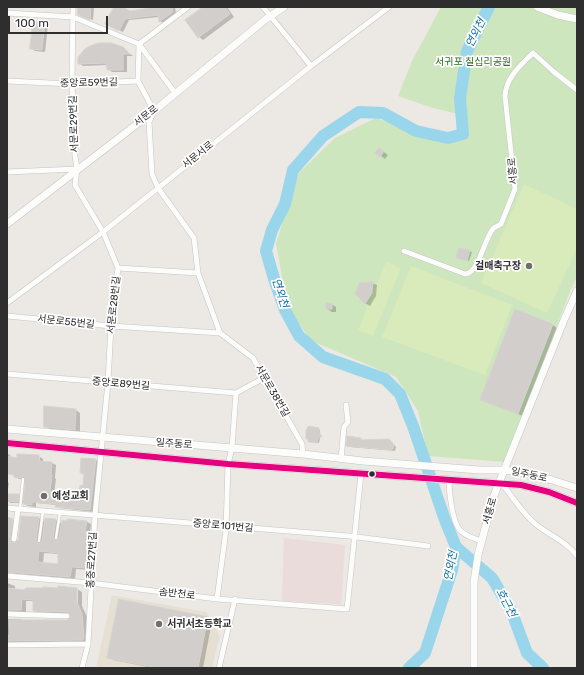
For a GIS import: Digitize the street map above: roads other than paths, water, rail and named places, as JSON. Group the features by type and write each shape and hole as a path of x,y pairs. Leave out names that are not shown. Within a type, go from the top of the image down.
{"main road":[{"name":"서문로","path":"7,224 154,111 270,16 284,7"},
{"path":"537,7 558,15 577,19"},
{"name":"서홍로","path":"474,668 474,574 481,541 493,498 501,483 564,320 577,291"},
{"name":"일주동로","path":"7,429 303,454 362,461 479,470 505,470 552,480 577,488"},
{"name":"일주동로","path":"7,443 228,464 521,485 549,492 577,503"}],"street":[{"name":"서문로29번길","path":"73,7 72,84 75,156 77,169"},
{"path":"139,44 188,7"},
{"path":"263,7 311,66"},
{"name":"서문서로","path":"7,303 103,232 311,66 389,7"},
{"path":"7,13 73,17 139,44 175,93"},
{"path":"139,44 138,81 154,111 149,122 152,174 158,188 194,238 198,273 220,333"},
{"name":"서홍로","path":"404,251 465,274 471,272 477,263 493,228 501,224 515,189 506,96 506,89 509,80 533,53 577,90"},
{"name":"중앙로59번길","path":"7,81 72,84 138,81"},
{"path":"7,172 77,169"},
{"name":"서문로28번길","path":"77,169 74,185 103,232 118,268 111,326 108,382 101,452"},
{"path":"118,268 198,273"},
{"name":"서문로55번길","path":"7,316 111,326 220,333"},
{"name":"서문로38번길","path":"220,333 253,358 302,444 303,454"},
{"name":"중앙로89번길","path":"7,374 236,393"},
{"path":"217,599 226,526 228,464 232,448 236,393 264,378"},
{"path":"341,459 344,427 348,422 346,405"},
{"name":"홍중로27번길","path":"82,668 88,644 95,515 101,452"},
{"path":"354,537 361,474"},
{"path":"450,480 449,487 454,515 459,529 468,536 481,541"},
{"path":"501,483 520,508 537,526 572,549 577,556"},
{"name":"중앙로101번길","path":"7,508 354,537 428,546"},
{"path":"14,539 19,509"},
{"name":"솜반천로","path":"7,576 91,583 217,599 234,599 347,609 354,537"},
{"path":"219,668 234,599"},
{"path":"7,614 67,616"},
{"path":"7,645 88,644"}],"lane":[{"path":"19,509 23,480"},
{"path":"39,540 43,511"},
{"path":"56,538 60,512"}],"waterway":[{"name":"연외천","path":"409,668 425,653 452,570 456,547 445,520 413,426 400,394 385,379 323,357 299,336 285,310 266,251 272,230 285,204 293,170 323,136 359,112 383,113 416,131 448,138 463,134 460,98 467,51 489,7"},
{"name":"호근천","path":"456,547 492,578 511,610 527,653 543,668"}],"place":[{"name":"걸매축구장","path":"529,266"},
{"name":"예성교회","path":"44,496"},
{"name":"서귀서초등학교","path":"159,624"}],"park label":[{"name":"서귀포 칠십리공원","path":"473,62"}]}
